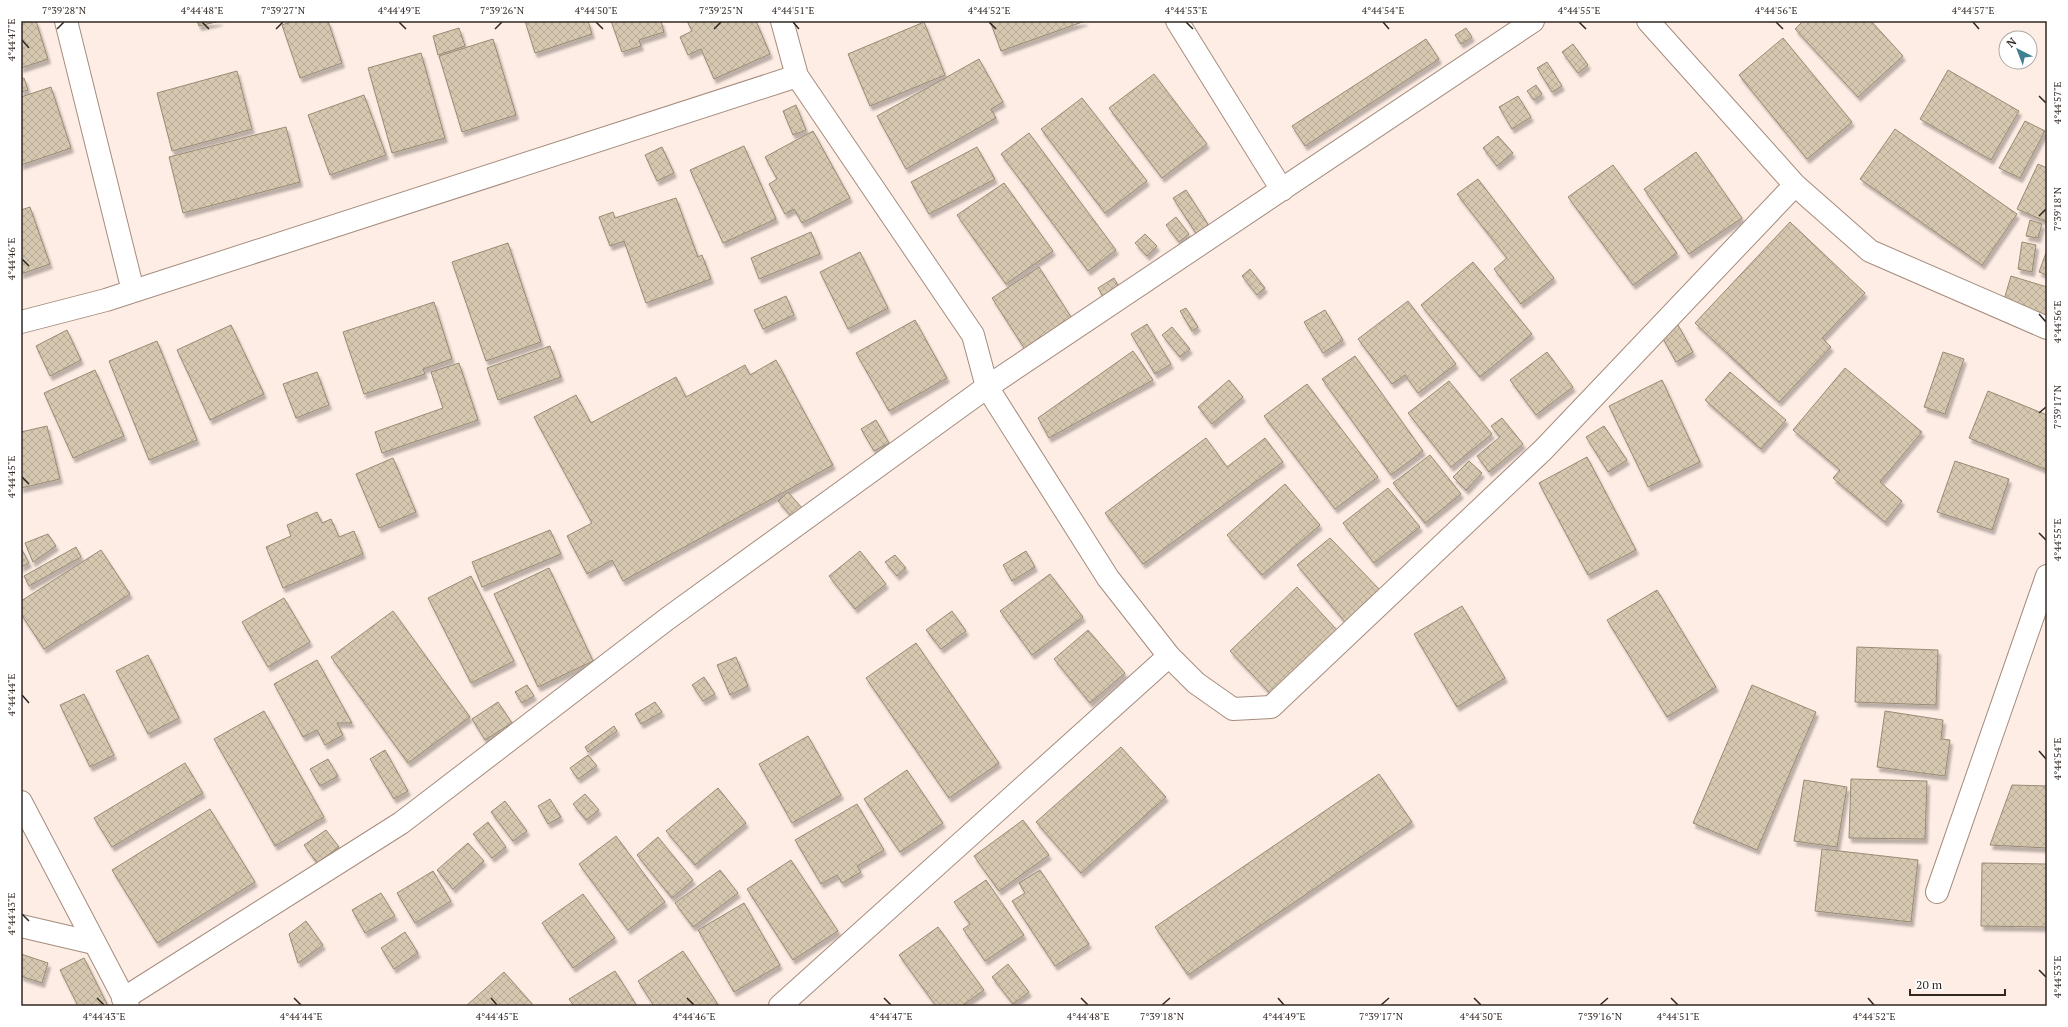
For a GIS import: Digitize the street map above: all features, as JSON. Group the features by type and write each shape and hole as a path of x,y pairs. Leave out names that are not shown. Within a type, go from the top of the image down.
{"street":[{"path":"66,21 133,291"},
{"path":"782,21 797,76 973,335 987,387 1108,578 1169,656 1196,683 1233,709 1271,707 1543,450 1795,185"},
{"path":"1177,21 1282,190"},
{"path":"21,802 125,1002 401,823 666,619 987,387 1533,21"},
{"path":"1648,21 1795,185 1870,251 2047,328"},
{"path":"21,322 106,300 797,76"},
{"path":"1937,892 2047,576"},
{"path":"780,1006 1169,656"},
{"path":"21,926 94,943"}],"building":[{"path":"21,21 36,21 48,59 21,68"},
{"path":"197,21 220,21 199,26"},
{"path":"293,21 328,21 342,63 300,78 282,25"},
{"path":"525,21 588,21 592,34 535,53"},
{"path":"611,21 661,21 664,32 639,40 641,46 622,52"},
{"path":"687,21 756,21 770,54 714,79 701,49 688,55 680,37 692,31"},
{"path":"990,21 1085,21 1001,51"},
{"path":"1803,21 1871,21 1903,56 1858,97 1795,29"},
{"path":"924,22 945,75 870,106 848,54"},
{"path":"459,28 465,46 438,55 433,36"},
{"path":"1466,28 1472,37 1461,44 1455,35"},
{"path":"1783,38 1852,122 1807,159 1739,75"},
{"path":"493,39 516,115 462,132 439,56"},
{"path":"1426,39 1439,59 1305,146 1292,126"},
{"path":"1573,44 1588,65 1578,73 1562,52"},
{"path":"421,53 445,138 392,153 368,68"},
{"path":"979,59 1003,102 991,109 996,118 906,169 877,116"},
{"path":"1547,62 1562,86 1552,92 1537,68"},
{"path":"1948,70 2019,111 1991,160 1920,119"},
{"path":"237,71 252,129 172,151 157,93"},
{"path":"1154,74 1207,144 1162,178 1109,108"},
{"path":"24,78 28,90 21,92 21,79"},
{"path":"1536,85 1542,94 1534,100 1527,91"},
{"path":"51,87 71,148 21,165 21,97"},
{"path":"364,95 386,155 330,175 308,115"},
{"path":"1518,96 1531,117 1512,129 1499,107"},
{"path":"1082,98 1147,181 1105,213 1041,129"},
{"path":"796,105 806,130 793,135 783,111"},
{"path":"2025,121 2045,131 2020,178 1999,168"},
{"path":"286,127 300,182 183,213 169,157"},
{"path":"1895,129 2017,214 1982,265 1860,179"},
{"path":"813,131 850,198 802,223 794,209 785,214 769,184 777,179 765,157"},
{"path":"1029,133 1116,250 1088,271 1001,154"},
{"path":"1498,136 1513,153 1497,166 1483,148"},
{"path":"744,146 776,219 723,243 690,170"},
{"path":"662,147 674,173 657,181 645,155"},
{"path":"977,147 995,179 929,214 911,182"},
{"path":"1696,152 1742,218 1689,254 1644,189"},
{"path":"2038,164 2047,168 2047,222 2017,209"},
{"path":"1613,165 1677,253 1633,285 1568,197"},
{"path":"1478,179 1554,278 1521,304 1494,269 1507,258 1457,194"},
{"path":"1004,183 1053,251 1006,284 957,215"},
{"path":"1186,190 1211,229 1199,238 1173,198"},
{"path":"676,198 698,257 702,255 711,279 646,303 624,241 610,246 599,217 613,212 615,218"},
{"path":"30,207 50,264 21,274 21,210"},
{"path":"1176,217 1189,234 1179,242 1166,225"},
{"path":"2030,220 2042,224 2038,238 2026,236"},
{"path":"1790,222 1865,293 1822,338 1831,347 1779,402 1695,323"},
{"path":"811,232 820,254 759,279 751,258"},
{"path":"1145,234 1157,246 1147,256 1135,243"},
{"path":"2022,242 2036,245 2032,272 2018,269"},
{"path":"508,243 541,342 486,361 452,262"},
{"path":"2047,250 2047,275 2039,272"},
{"path":"860,252 888,308 848,329 820,272"},
{"path":"1473,262 1532,334 1480,377 1421,305"},
{"path":"1039,267 1073,320 1026,351 992,298"},
{"path":"1250,269 1265,288 1257,295 1242,276"},
{"path":"2011,276 2047,287 2047,317 2003,303"},
{"path":"1114,278 1122,293 1106,302 1098,288"},
{"path":"786,296 794,315 763,329 754,310"},
{"path":"1408,301 1456,364 1418,393 1405,375 1392,384 1358,339"},
{"path":"434,302 452,359 423,369 425,374 364,394 343,332"},
{"path":"1186,308 1198,327 1192,331 1180,311"},
{"path":"1325,310 1343,340 1323,353 1304,322"},
{"path":"915,320 947,378 889,411 856,353"},
{"path":"1147,324 1171,364 1155,374 1131,334"},
{"path":"231,325 264,394 210,420 177,350"},
{"path":"1678,325 1693,352 1676,362 1661,335"},
{"path":"1172,327 1190,349 1180,357 1162,335"},
{"path":"67,330 81,360 50,376 36,346"},
{"path":"157,341 197,440 149,460 109,361"},
{"path":"550,346 561,377 498,400 487,368"},
{"path":"1133,351 1153,380 1049,438 1038,418"},
{"path":"1547,352 1573,387 1536,415 1510,380"},
{"path":"1943,352 1964,359 1945,414 1924,407"},
{"path":"1355,356 1423,451 1391,475 1322,379"},
{"path":"776,360 833,465 623,581 612,560 587,574 567,536 592,523 534,417 576,395 591,423 676,377 686,397 745,365 750,375"},
{"path":"459,363 478,420 382,453 375,432 443,408 431,372"},
{"path":"1845,368 1922,432 1880,482 1902,501 1885,522 1833,478 1840,470 1793,430"},
{"path":"95,370 124,436 73,458 44,393"},
{"path":"317,372 329,405 296,418 283,384"},
{"path":"1730,372 1786,420 1761,449 1705,400"},
{"path":"1229,380 1243,397 1212,424 1198,407"},
{"path":"1662,380 1700,462 1648,487 1609,406"},
{"path":"1449,381 1492,434 1451,467 1408,413"},
{"path":"1307,384 1378,477 1335,509 1264,416"},
{"path":"1988,391 2047,415 2047,470 1969,438"},
{"path":"1502,418 1523,444 1489,472 1477,456 1500,437 1491,426"},
{"path":"876,420 889,443 874,451 861,429"},
{"path":"47,426 60,479 21,488 21,432"},
{"path":"1604,426 1627,460 1608,472 1586,437"},
{"path":"1206,438 1227,467 1265,438 1283,462 1143,564 1105,513"},
{"path":"1430,455 1461,494 1425,523 1393,483"},
{"path":"1587,457 1636,550 1588,575 1539,483"},
{"path":"393,458 416,512 379,528 356,474"},
{"path":"1469,461 1482,473 1466,490 1453,477"},
{"path":"1955,461 2009,479 1992,530 1937,512"},
{"path":"1285,484 1320,525 1262,575 1227,535"},
{"path":"1388,488 1420,527 1374,563 1343,523"},
{"path":"788,492 802,508 792,517 778,501"},
{"path":"317,512 322,523 331,519 339,537 354,531 363,554 283,588 266,547 291,536 287,525"},
{"path":"550,530 561,554 482,587 472,562"},
{"path":"48,534 56,546 33,562 25,543"},
{"path":"1330,538 1379,589 1345,622 1297,565"},
{"path":"76,547 81,557 29,586 24,576"},
{"path":"21,548 29,563 21,567"},
{"path":"101,550 130,594 44,649 21,614 21,601"},
{"path":"860,551 886,584 855,609 829,576"},
{"path":"1026,551 1035,567 1012,581 1003,565"},
{"path":"895,555 906,568 897,576 885,562"},
{"path":"549,568 593,661 538,687 494,594"},
{"path":"1050,574 1083,617 1032,655 1000,611"},
{"path":"471,576 514,661 471,683 428,598"},
{"path":"1297,587 1337,630 1270,693 1230,651"},
{"path":"1657,590 1716,687 1667,717 1607,620"},
{"path":"284,598 310,642 268,667 242,622"},
{"path":"1462,606 1505,678 1457,707 1414,634"},
{"path":"393,611 470,717 408,763 331,657"},
{"path":"952,611 966,631 941,649 926,630"},
{"path":"1088,630 1125,673 1090,703 1054,659"},
{"path":"916,643 999,763 949,798 866,678"},
{"path":"1857,647 1938,650 1936,705 1855,702"},
{"path":"148,655 179,718 148,734 116,671"},
{"path":"736,657 748,686 730,695 717,665"},
{"path":"317,660 352,723 337,723 343,735 325,745 317,730 303,737 274,684"},
{"path":"704,677 715,694 703,701 692,685"},
{"path":"527,685 534,696 522,703 515,692"},
{"path":"1752,685 1816,712 1757,850 1693,823"},
{"path":"84,694 114,755 90,767 60,705"},
{"path":"498,702 512,723 485,740 472,719"},
{"path":"655,702 662,712 641,724 635,714"},
{"path":"264,711 324,817 275,846 214,739"},
{"path":"1885,711 1943,720 1941,739 1950,740 1945,776 1877,767"},
{"path":"614,726 617,731 588,752 585,747"},
{"path":"808,736 841,795 792,823 759,764"},
{"path":"1121,747 1166,797 1081,873 1036,822"},
{"path":"385,750 408,791 394,799 370,759"},
{"path":"588,755 597,766 578,779 570,768"},
{"path":"328,759 338,776 320,786 310,769"},
{"path":"185,763 203,793 112,847 94,818"},
{"path":"907,770 943,823 900,852 864,799"},
{"path":"1379,774 1412,822 1188,975 1155,927"},
{"path":"1851,779 1927,781 1925,839 1849,838"},
{"path":"1804,780 1847,787 1837,847 1794,841"},
{"path":"2012,785 2047,786 2047,848 1990,845"},
{"path":"718,788 746,823 695,865 666,831"},
{"path":"585,794 599,810 586,820 573,804"},
{"path":"550,799 561,817 548,824 538,806"},
{"path":"505,801 527,831 513,841 491,812"},
{"path":"857,804 884,850 857,866 861,872 842,883 837,875 821,884 795,840"},
{"path":"210,809 255,882 157,943 112,870"},
{"path":"1023,820 1049,855 999,891 974,856"},
{"path":"488,822 506,847 492,858 473,834"},
{"path":"326,830 339,847 317,863 304,845"},
{"path":"616,836 665,902 628,930 579,864"},
{"path":"658,837 693,880 672,898 637,855"},
{"path":"468,843 484,861 453,889 437,870"},
{"path":"1822,849 1918,860 1911,922 1815,911"},
{"path":"791,860 838,931 793,960 747,889"},
{"path":"1982,863 2047,864 2047,927 1981,926"},
{"path":"720,870 738,893 693,927 675,903"},
{"path":"1040,870 1089,944 1055,966 1012,901 1025,893 1019,883"},
{"path":"433,871 451,901 415,923 397,893"},
{"path":"986,880 1024,935 985,961 963,929 970,924 954,902"},
{"path":"381,893 395,916 365,933 352,910"},
{"path":"583,894 615,938 573,968 542,923"},
{"path":"744,903 780,965 734,992 698,930"},
{"path":"306,921 323,945 298,963 289,934"},
{"path":"938,927 984,990 962,1006 936,1006 899,955"},
{"path":"405,932 418,953 394,969 381,948"},
{"path":"683,951 719,1006 654,1006 638,981"},
{"path":"21,954 48,963 42,983 21,976"},
{"path":"84,958 108,1006 78,1006 60,970"},
{"path":"1008,964 1029,992 1013,1004 992,977"},
{"path":"615,971 637,1006 574,1006 569,999"},
{"path":"504,972 534,1006 466,1006"}]}
